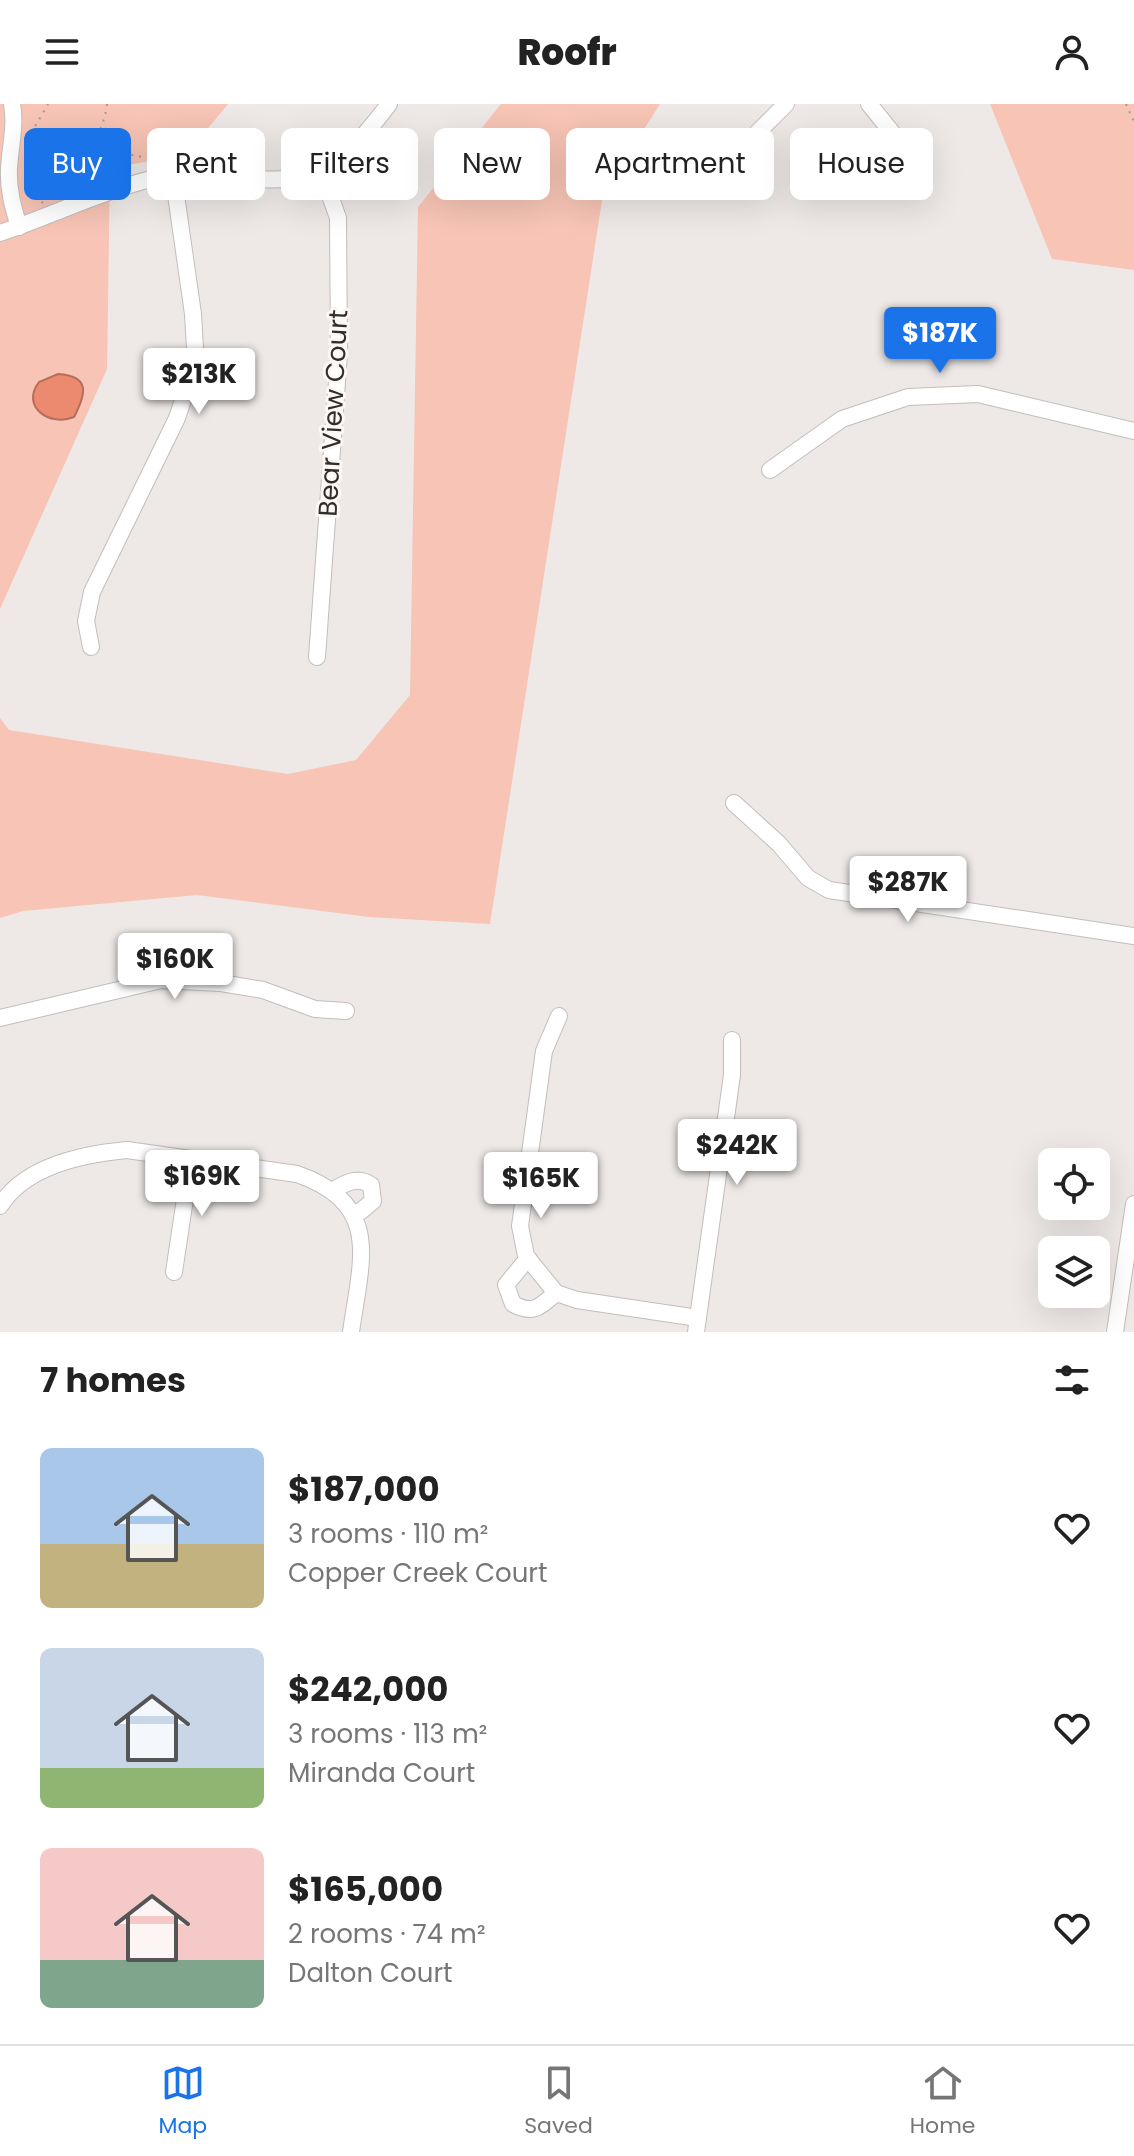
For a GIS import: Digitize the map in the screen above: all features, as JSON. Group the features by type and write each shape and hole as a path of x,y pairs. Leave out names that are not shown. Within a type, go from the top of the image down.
{"street":[{"path":"12,104 15,120 9,170 10,196 19,227"},
{"path":"762,128 786,104"},
{"path":"869,104 888,128"},
{"path":"367,128 383,107"},
{"path":"0,233 147,180"},
{"path":"91,647 86,621 92,592 177,418 191,373 195,348 193,314 177,200"},
{"name":"Bear View Court","path":"317,657 339,354 338,218 332,200"},
{"path":"770,470 842,419 908,397 978,394 1134,431"},
{"path":"734,803 779,844 808,878 829,890 1134,936"},
{"path":"0,1018 161,980 221,983 263,990 315,1009 346,1011"},
{"path":"559,1016 544,1051 520,1226 528,1258 556,1293 697,1325 732,1075 732,1040"},
{"path":"0,1206 20,1182 50,1167 105,1152 127,1150 297,1174 326,1185 353,1213 359,1224 361,1262 351,1332"},
{"path":"174,1272 191,1159"},
{"path":"332,1191 353,1180 371,1185 373,1201 361,1211 353,1213"},
{"path":"1115,1332 1134,1204"},
{"path":"528,1258 506,1285 513,1304 526,1311 556,1293"}],"path":[{"path":"44,203 37,198 33,188 31,136 48,104"},
{"path":"104,127 107,104"},
{"path":"1126,104 1134,122"}],"shaded area":[{"path":"0,104 228,104 208,128 147,128 147,162 131,164 131,128 24,128 24,200 110,200 107,369 0,609"},
{"path":"501,104 660,104 645,128 566,128 566,200 602,200 490,924 369,917 197,895 23,911 0,918 0,718 9,730 288,774 356,760 410,695 418,207 434,187 434,200 550,200 550,128 482,128"},
{"path":"990,104 1134,104 1134,270 1052,259"},
{"path":"58,374 69,375 81,382 83,394 74,417 47,417 35,407 34,391 39,382"}]}
